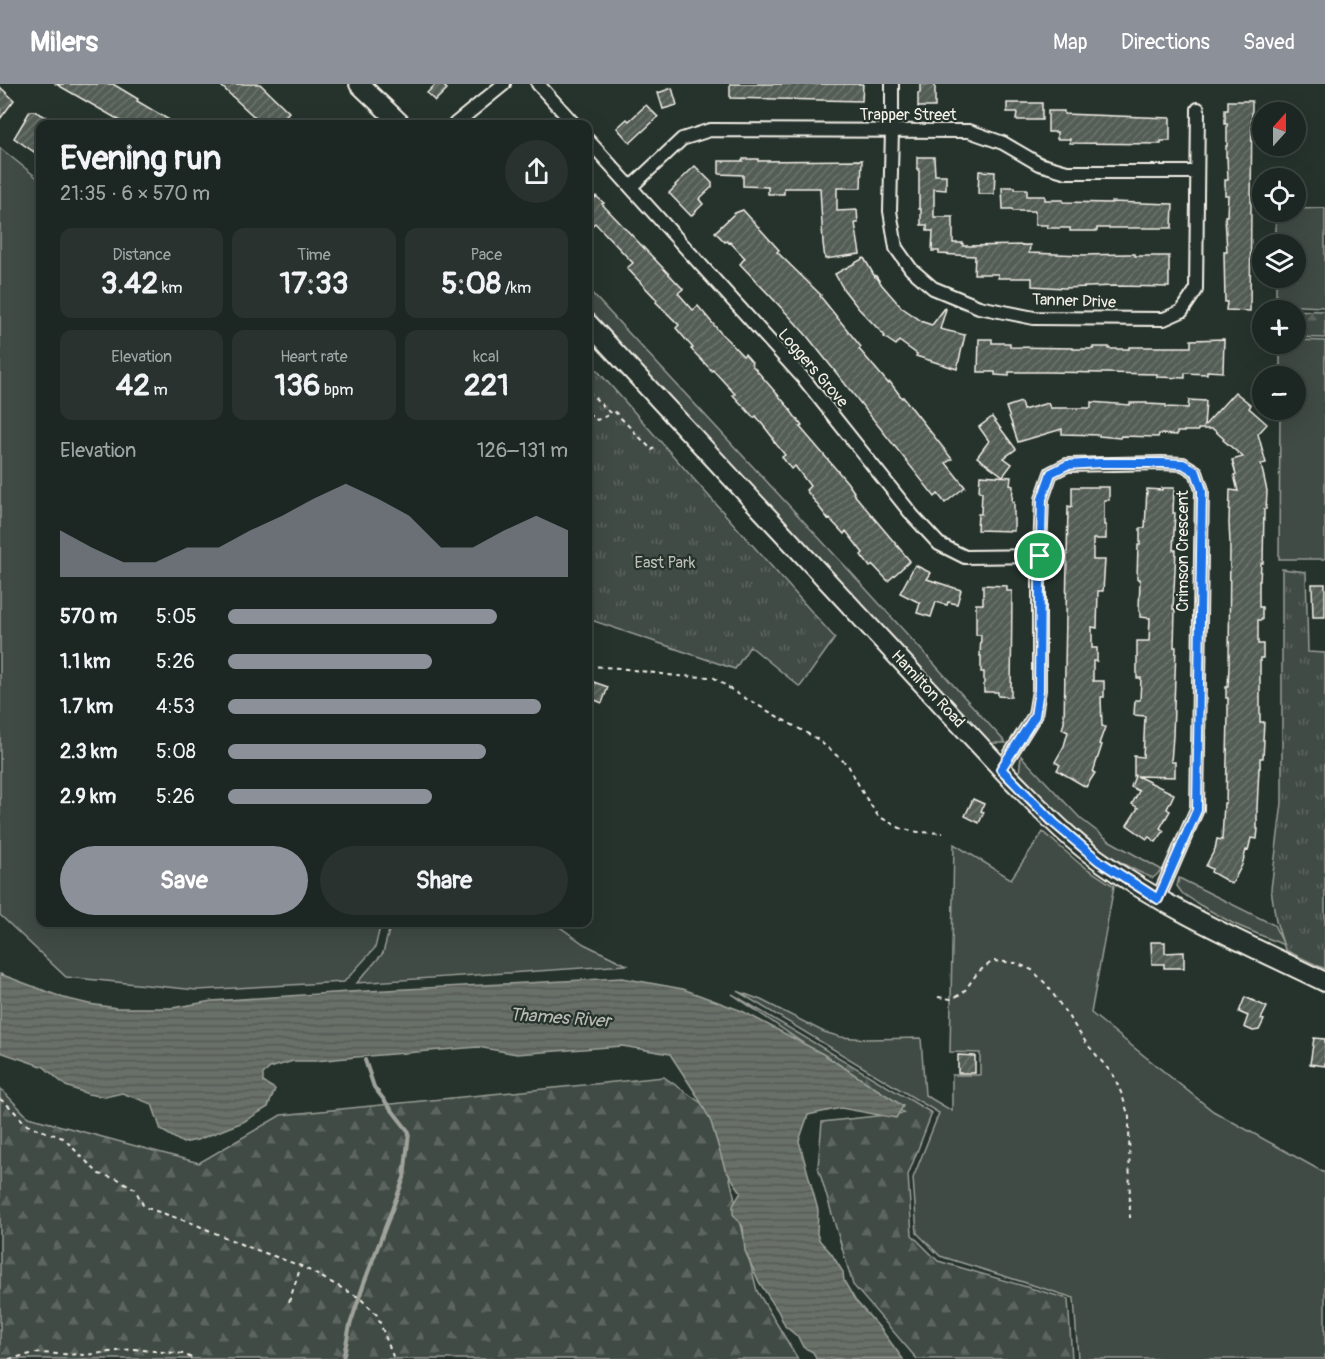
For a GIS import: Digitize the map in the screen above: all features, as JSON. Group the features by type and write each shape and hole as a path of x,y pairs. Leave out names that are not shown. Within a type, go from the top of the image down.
{"main road":[{"path":"358,84 397,120"},
{"name":"Hamilton Road","path":"592,327 1001,769 1054,823 1099,861 1158,899 1325,982"}],"street":[{"path":"460,120 504,84"},
{"path":"538,84 570,120"},
{"name":"Tanner Drive","path":"892,84 890,211 896,249 911,269 933,288 979,307 1034,318 1164,319 1182,311 1196,290 1198,108"},
{"name":"Trapper Street","path":"631,187 681,139 710,130 969,131 1003,143 1039,164 1067,172 1197,172"},
{"name":"Loggers Grove","path":"592,144 804,380 913,516 939,543 965,557 1040,556"},
{"name":"Crimson Crescent","path":"1001,769 1035,716 1039,690 1042,499 1051,473 1067,465 1162,463 1183,464 1196,472 1202,490 1197,810 1158,899"}],"path":[{"path":"592,395 611,414"},
{"path":"592,417 597,420 615,412 652,450 654,448"},
{"path":"592,666 676,676 712,677 817,739 848,765 878,816 900,828 918,832 944,833"},
{"path":"938,997 951,999 963,993 978,972 993,962 1016,963 1032,970 1047,985 1087,1044 1114,1076 1122,1095 1129,1117 1130,1218"},
{"path":"0,1099 27,1125 63,1138 99,1174 118,1179 135,1189 144,1207 192,1223 301,1266 360,1298 377,1315 394,1359"},
{"path":"288,1302 301,1266"},
{"path":"9,1359 34,1353 86,1355 133,1349 184,1354 194,1359"}],"green space":[{"path":"0,148 36,177 36,927 380,927 375,948 344,982 197,990 66,977 0,915"},
{"path":"1325,208 1325,307 1306,306 1306,300 1276,300 1276,288 1306,288 1306,234 1276,234 1276,222 1306,222 1306,209"},
{"path":"592,293 1006,743 991,743 888,637 592,312"},
{"path":"1306,310 1325,311 1325,338 1306,337"},
{"path":"1306,340 1325,341 1325,559 1279,559 1280,420 1306,420 1306,366 1280,366 1280,354 1306,354"},
{"name":"East Park","path":"592,365 835,638 800,687 750,646 735,669 592,620"},
{"path":"1282,569 1306,572 1308,652 1325,653 1325,969 1285,950 1276,921 1271,889 1282,803"},
{"path":"1021,756 1081,819 1110,841 1162,870 1153,878 1115,859 1098,847 1019,774"},
{"path":"1043,832 1080,864 1114,886 1091,1013 1213,1111 1325,1173 1325,1359 1078,1359 1074,1298 940,1256 917,1233 913,1178 939,1113 737,991 761,1000 824,1032 841,1037 921,1038 925,1095 952,1111 952,1075 980,1075 980,1053 950,1052 954,844 1011,879"},
{"path":"1179,878 1274,925 1284,945 1234,924 1200,905 1182,893 1177,886"},
{"path":"390,927 560,927 584,944 627,965 357,983 383,953"},
{"path":"732,994 932,1113 908,1175 912,1235 938,1261 1068,1299 1072,1359 917,1359 853,1285 818,1167 822,1122 904,1113"},
{"path":"664,1077 714,1112 757,1291 798,1359 0,1359 0,1088 28,1117 199,1163 281,1115"}],"water":[{"name":"Thames River","path":"0,974 64,998 117,1008 172,1008 212,1001 622,978 683,989 742,1011 823,1054 903,1106 896,1118 841,1108 808,1115 799,1141 818,1210 817,1234 820,1241 843,1272 844,1281 855,1300 903,1359 816,1359 813,1352 803,1347 798,1337 785,1326 759,1282 745,1251 743,1227 733,1214 733,1206 741,1192 725,1169 711,1122 670,1054 622,1046 517,1054 478,1047 293,1061 270,1068 263,1074 263,1082 275,1089 268,1107 243,1122 183,1143 161,1130 152,1104 122,1093 105,1097 88,1094 66,1086 44,1067 0,1052"}],"building":[{"path":"56,84 113,84 169,120 119,120"},
{"path":"219,84 260,84 289,112 282,120 258,120"},
{"path":"436,84 442,84 447,89 435,101 427,93"},
{"path":"730,84 863,84 862,101 730,98"},
{"path":"920,84 935,84 935,107 918,107"},
{"path":"0,87 14,100 0,119"},
{"path":"672,88 677,105 663,109 658,93"},
{"path":"1228,101 1252,101 1250,311 1226,310 1227,302 1225,302 1224,252 1227,252 1225,216 1227,216 1228,195 1225,195 1225,180 1228,180 1225,110 1228,110"},
{"path":"1007,103 1042,103 1042,120 1016,120 1017,112 1007,112"},
{"path":"646,105 658,117 630,143 617,128 627,119 629,121"},
{"path":"30,111 52,120 36,120 36,153 14,138"},
{"path":"1048,111 1064,111 1064,114 1170,118 1170,141 1161,141 1161,144 1070,143 1070,139 1057,139 1057,132 1048,132"},
{"path":"917,157 934,157 935,175 946,175 946,190 934,189 934,217 953,217 953,243 963,243 963,246 1030,245 1029,253 1169,256 1169,287 1032,286 1032,278 998,278 998,274 974,274 975,256 939,254 939,251 932,251 933,231 927,231 927,225 921,225"},
{"path":"743,159 758,159 758,161 862,160 861,188 837,188 837,211 857,210 858,223 855,223 860,254 825,259 820,188 784,188 784,194 768,194 768,187 743,186 743,175 719,174 719,161 743,161"},
{"path":"695,166 712,183 712,187 699,199 703,204 691,216 669,193"},
{"path":"979,171 995,172 994,194 978,194"},
{"path":"1002,187 1027,189 1027,196 1045,196 1045,200 1063,200 1063,202 1173,204 1172,228 1097,228 1097,231 1070,231 1070,228 1047,228 1048,225 1035,225 1035,211 1003,209"},
{"path":"596,196 604,203 602,204 683,289 678,293 693,310 698,306 743,356 745,354 791,410 802,426 800,427 910,561 888,581 873,565 870,567 861,555 863,553 846,531 844,534 829,520 806,490 810,486 795,466 791,469 782,457 785,455 756,416 754,418 733,395 735,394 691,349 693,348 676,328 679,325 627,268 633,263 595,223 592,226 592,200"},
{"path":"743,210 779,250 777,252 821,295 861,347 859,349 903,397 952,459 946,463 965,487 945,503 938,494 935,497 807,336 740,264 745,258 730,242 725,242 715,232 735,213"},
{"path":"864,258 875,277 901,307 923,322 932,325 946,309 940,329 965,335 957,369 916,356 917,354 899,341 896,345 884,337 859,309 835,274"},
{"path":"979,339 992,339 992,343 1010,343 1010,347 1129,349 1129,347 1191,347 1191,340 1224,339 1223,372 1185,373 1185,378 1157,377 1157,374 1048,372 1009,372 1009,376 995,375 995,372 978,372"},
{"path":"1235,392 1251,405 1249,408 1252,411 1252,420 1262,420 1267,424 1258,434 1266,463 1261,464 1267,491 1266,509 1264,509 1263,563 1261,563 1259,581 1259,607 1262,607 1262,620 1258,620 1258,644 1263,644 1263,658 1260,658 1260,722 1264,722 1264,740 1263,758 1260,758 1259,768 1258,829 1257,839 1251,838 1248,851 1246,850 1242,865 1232,884 1211,872 1212,869 1206,866 1215,849 1217,839 1222,840 1224,803 1226,803 1230,490 1238,491 1232,460 1243,457 1213,429 1177,432 1177,435 1159,434 1158,437 1121,436 1120,438 1062,434 1062,429 1018,442 1006,407 1021,402 1023,410 1048,403 1050,408 1091,408 1091,402 1130,405 1130,403 1147,403 1188,408 1189,400 1206,401 1204,426"},
{"path":"992,417 1016,449 1004,458 1012,464 1003,476 977,457 989,441 979,427"},
{"path":"980,475 1011,477 1014,531 977,530 978,514 981,514"},
{"path":"1072,487 1109,487 1109,500 1104,500 1106,539 1093,539 1093,560 1105,560 1103,591 1098,591 1097,628 1092,627 1092,648 1097,648 1097,661 1093,661 1093,681 1104,681 1104,697 1101,697 1102,726 1105,727 1099,744 1102,745 1093,772 1095,773 1086,787 1057,770 1060,765 1055,762 1064,746 1068,732 1062,729 1064,723 1068,506 1072,507"},
{"path":"1162,488 1174,488 1173,550 1176,550 1173,609 1175,609 1174,647 1176,647 1171,762 1175,762 1175,777 1137,776 1174,794 1167,809 1170,811 1160,828 1164,831 1156,842 1149,837 1147,839 1127,825 1138,808 1132,804 1139,791 1131,787 1135,776 1134,756 1143,757 1145,716 1134,715 1135,700 1140,700 1141,678 1137,678 1137,641 1149,641 1150,618 1140,617 1139,611 1138,545 1140,545 1140,528 1145,528 1147,489 1162,490"},
{"path":"915,565 931,573 927,579 961,590 957,604 948,602 947,605 936,602 931,617 917,613 920,603 900,593"},
{"path":"1312,584 1325,584 1325,617 1313,617"},
{"path":"983,585 1007,586 1007,591 1012,591 1011,697 998,696 998,692 984,692 984,672 981,672 980,656 981,635 976,635 976,604 983,604"},
{"path":"592,681 608,687 602,703 592,699"},
{"path":"973,799 984,804 981,811 984,812 979,823 965,816"},
{"path":"1151,942 1165,942 1165,953 1184,952 1184,968 1164,968 1164,964 1152,964"},
{"path":"1245,997 1267,1007 1259,1030 1253,1031 1244,1027 1248,1016 1239,1012"},
{"path":"1314,1038 1325,1039 1325,1066 1310,1064"},
{"path":"958,1055 975,1056 975,1073 958,1073"}],"waterway":[{"path":"343,1359 350,1325 364,1283 404,1178 409,1132 374,1087 365,1060"}],"route":[{"path":"1101,463 1183,464 1196,472 1202,490 1197,810 1158,899 1099,861 1054,823 1001,769 1035,716 1039,690 1040,556 1042,499 1051,473 1067,465 1101,463"}]}
